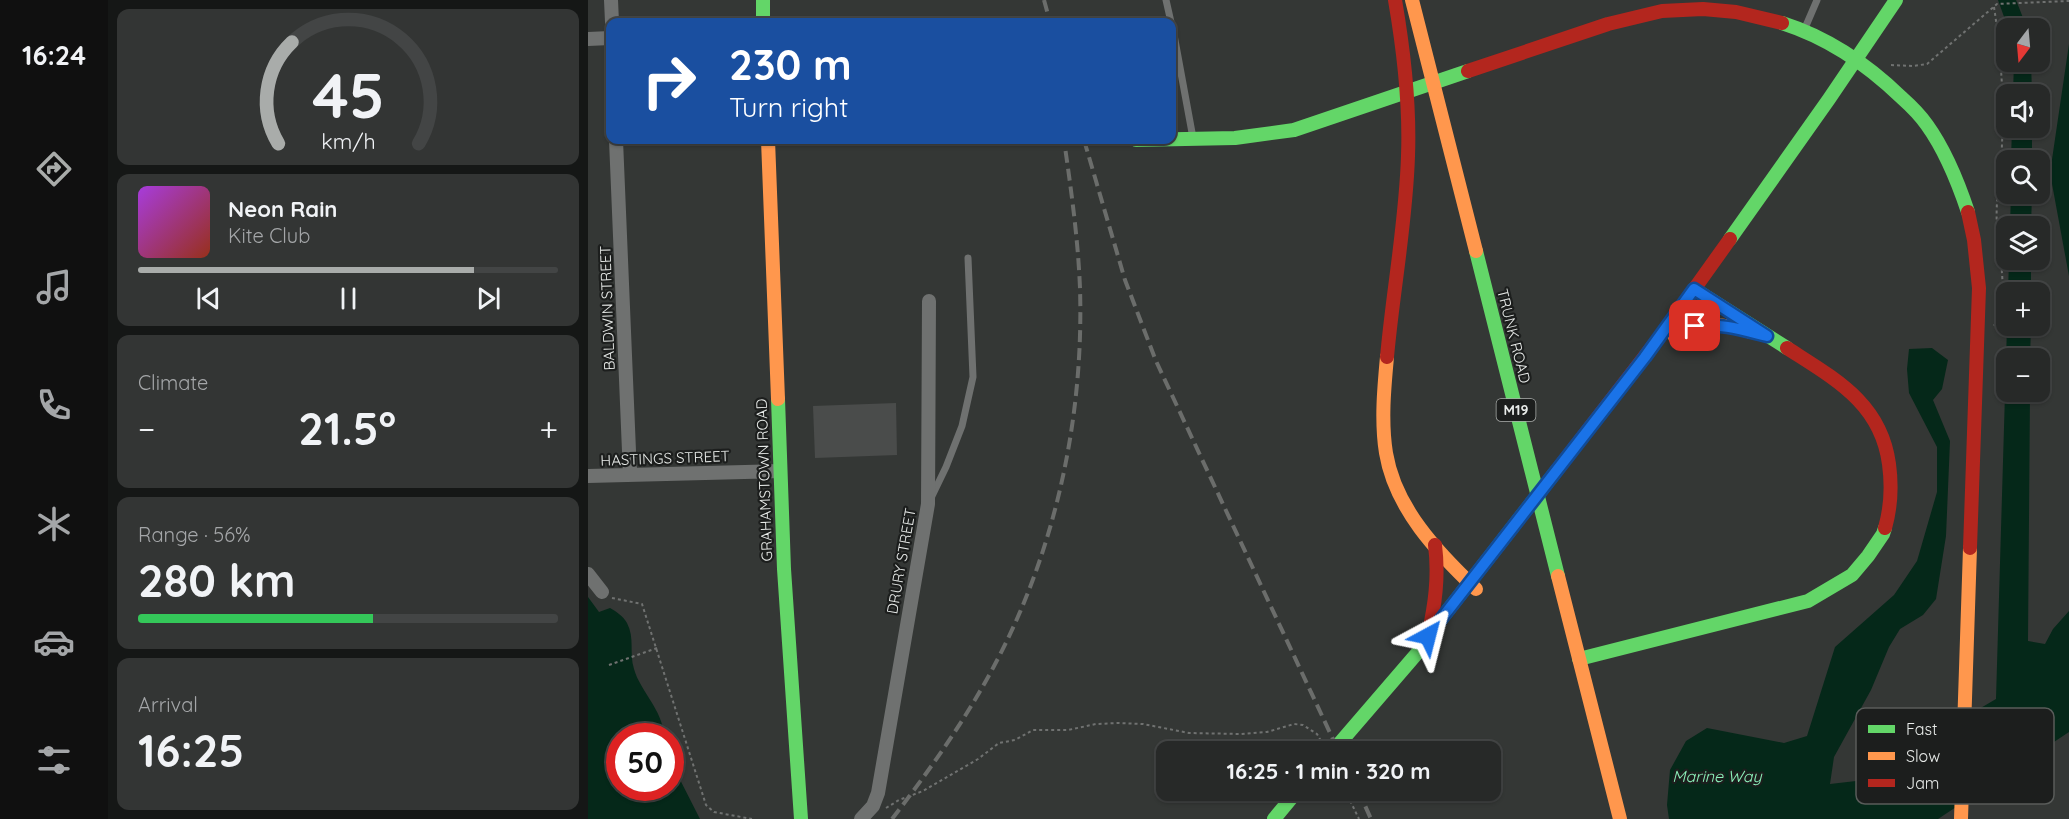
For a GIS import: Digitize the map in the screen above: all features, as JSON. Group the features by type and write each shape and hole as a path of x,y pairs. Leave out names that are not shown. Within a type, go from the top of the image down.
{"main road":[{"path":"763,0 763,18"},
{"path":"1395,0 1407,73 1408,156 1386,357 1383,439 1394,481 1409,510 1472,586"},
{"name":"TRUNK ROAD","path":"1412,0 1620,819"},
{"path":"1503,548 1645,357 1699,293 1832,102 1880,30 1896,0"},
{"path":"1880,30 1905,0"},
{"path":"1176,141 1265,136 1294,130 1608,24 1669,10 1718,10 1767,18 1804,30 1872,69 1927,124 1946,160 1965,205 1973,232 1979,288 1965,708"},
{"name":"GRAHAMSTOWN ROAD","path":"768,144 780,471 801,819"},
{"path":"1579,659 1808,601 1852,575 1883,534 1889,513 1892,483 1887,447 1879,426 1864,405 1833,378 1699,293"},
{"path":"1334,741 1357,722 1419,651 1428,636 1645,378 1675,337 1699,293"},
{"path":"1675,337 1695,326 1706,324 1732,327 1767,336"},
{"path":"1428,636 1439,592 1435,544"},
{"path":"1419,651 1447,624 1472,586"},
{"path":"1274,819 1290,801"},
{"path":"1962,804 1962,819"}],"street":[{"path":"611,0 612,18"},
{"path":"588,39 606,38"},
{"name":"BALDWIN STREET","path":"616,144 630,475"},
{"name":"DRURY STREET","path":"861,819 873,806 878,793 928,504 929,301"},
{"name":"HASTINGS STREET","path":"588,476 780,471"},
{"path":"588,574 602,592"}],"lane":[{"path":"1166,0 1170,18"},
{"path":"1804,30 1817,0"},
{"path":"1176,50 1193,141"},
{"path":"928,504 962,426 973,377 968,258"}],"path":[{"path":"1872,69 1885,65 1927,64 1995,5 2069,1"},
{"path":"1977,337 1992,330 1999,318 2001,300 2001,250 1997,226 2003,72 1995,5"},
{"path":"602,592 607,597 642,604 706,805 714,812 752,819"},
{"path":"609,665 657,648"},
{"path":"880,812 899,800 923,791 978,759 999,743 1015,740 1033,730 1068,730 1096,723 1119,723 1189,732 1230,734 1267,732 1294,724 1317,734 1322,741"},
{"path":"1350,801 1359,819"}],"water":[{"path":"1998,0 2016,0 2023,18 2004,18"},
{"path":"2069,44 2069,276 2050,173"},
{"path":"2014,72 2031,72 2032,84 2013,84"},
{"path":"2012,138 2032,138 2032,150 2011,150"},
{"path":"2011,204 2032,204 2031,216 2010,216"},
{"path":"2009,270 2031,270 2031,282 2008,282"},
{"name":"Marine Way","path":"2007,336 2031,336 2030,348 2006,348"},
{"name":"Marine Way","path":"1932,348 1948,360 1942,389 1933,400 1950,441 1946,536 1936,599 1923,615 1900,629 1889,647 1861,708 1856,708 1856,717 1834,757 1830,784 1856,781 1856,804 1961,804 1938,819 1669,819 1667,805 1670,770 1686,741 1707,728 1784,743 1807,736 1835,647 1894,595 1917,561 1937,492 1937,447 1909,393 1907,369 1909,349"},
{"name":"Marine Way","path":"2005,402 2030,402 2028,641 2045,644 2053,629 2069,611 2069,732 2054,742 2054,708 1981,708 1996,699"},
{"path":"588,597 599,612 610,608 620,614 627,623 631,634 634,669 662,723 606,723 606,801 684,801 684,788 700,819 588,819"}],"building":[{"path":"896,403 897,455 815,458 813,406"}],"railway":[{"path":"1044,0 1049,18"},
{"path":"892,819 946,746 993,668 1015,624 1049,532 1071,435 1080,337 1078,251 1065,144"},
{"path":"1085,144 1125,280 1156,361 1334,741"},
{"path":"1363,801 1371,819"}],"traffic: fast":[{"path":"763,0 763,18"},
{"path":"1730,239 1896,0"},
{"path":"1782,23 1816,36 1846,53 1875,74 1912,107 1940,145 1968,212"},
{"path":"1176,139 1235,138 1294,130 1468,71"},
{"path":"1476,251 1558,576"},
{"path":"1694,289 1787,348"},
{"path":"778,399 784,569 801,819"},
{"path":"1341,741 1419,651 1428,636 1557,470"},
{"path":"1579,659 1808,601 1852,575 1868,556 1885,528"},
{"path":"1274,819 1289,801"}],"traffic: slow":[{"path":"1412,0 1476,251"},
{"path":"768,144 778,399"},
{"path":"1675,337 1694,328 1712,325 1751,332"},
{"path":"1387,357 1384,429 1386,453 1398,492 1420,528 1476,589"},
{"path":"1965,708 1970,548"},
{"path":"1558,576 1620,819"},
{"path":"1961,804 1961,819"}],"traffic: jam":[{"path":"1387,357 1405,206 1408,156 1406,78 1395,0"},
{"path":"1468,71 1608,24 1662,11 1703,9 1736,12 1782,23"},
{"path":"1968,212 1974,240 1979,288 1970,548"},
{"path":"1557,470 1665,330 1730,239"},
{"path":"1787,348 1838,382 1866,409 1876,424 1884,443 1890,472 1890,504 1885,528"},
{"path":"1428,636 1436,591 1435,545"}],"route":[{"path":"1428,636 1645,357 1694,289 1767,336 1732,327 1706,324 1695,326"}]}
